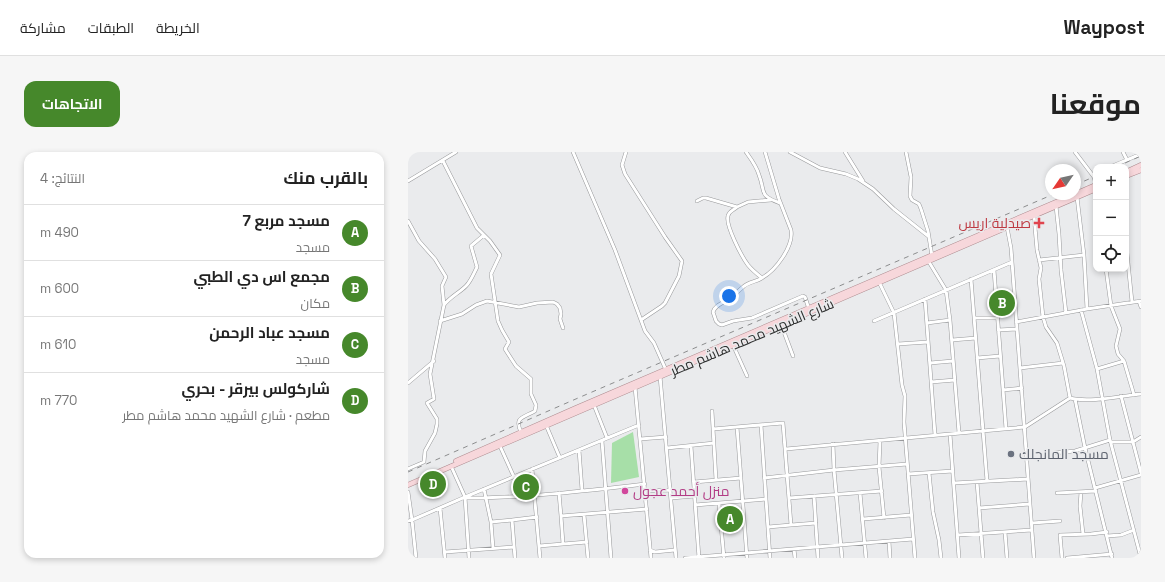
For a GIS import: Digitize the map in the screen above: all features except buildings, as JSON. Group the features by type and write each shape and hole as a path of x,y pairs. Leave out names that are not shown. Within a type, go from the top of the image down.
{"main road":[{"path":"1129,172 1141,165"},
{"path":"1129,172 1141,170"},
{"name":"شارع الشهيد محمد هاشم مطر","path":"1081,192 1093,186"},
{"name":"شارع الشهيد محمد هاشم مطر","path":"1081,194 1093,190"},
{"name":"شارع الشهيد محمد هاشم مطر","path":"408,483 733,345 1065,200"},
{"name":"شارع الشهيد محمد هاشم مطر","path":"408,483 451,466 521,432 809,309 1034,216 1067,200"}],"street":[{"path":"408,181 456,152"},
{"path":"573,152 615,250 645,332 654,343 666,370"},
{"path":"626,152 622,165 625,174 682,261 679,276 664,304 641,320"},
{"path":"746,152 759,173 764,194 771,200 780,203"},
{"path":"765,152 780,203 791,230 791,238 784,254 771,272 744,286 734,296 715,307 713,312 717,323 722,325 733,320 752,318 802,296 805,297 809,309"},
{"path":"790,152 820,168 850,175 864,183 876,191 898,213 928,236"},
{"path":"845,152 864,183"},
{"path":"906,152 911,177 910,196 911,199 919,204 921,209 928,236 931,259 946,290 952,340 959,433"},
{"path":"1075,152 1093,173"},
{"path":"1124,152 1127,160"},
{"path":"1117,164 1141,154"},
{"path":"443,161 477,228 500,255 491,274 498,321 510,342 504,349 516,366 529,377 531,382 531,394 536,405 535,411 519,420 518,424 521,432"},
{"path":"697,201 706,198 737,208"},
{"path":"762,278 745,260 728,224 728,214 748,202 771,200"},
{"path":"1077,200 1084,255 1087,309"},
{"path":"1056,206 1066,313"},
{"path":"1034,216 1041,268 1039,279 1043,317 1046,327 1057,343 1064,363 1070,398"},
{"path":"408,221 419,241 435,259 446,277 442,286 444,305 434,361 430,374 434,399 427,403 437,419 436,429 425,451 424,462 408,470"},
{"path":"1007,227 1012,262 1034,558"},
{"path":"444,305 469,282 477,267 471,246 484,235"},
{"path":"1039,260 1084,255"},
{"path":"874,321 1012,262"},
{"path":"994,270 1006,429"},
{"path":"1106,272 1111,306 1120,329 1116,346 1118,354 1124,361 1134,395"},
{"path":"1129,272 1132,302"},
{"path":"971,279 987,481"},
{"path":"879,282 894,313 902,385 905,396 905,438 914,558"},
{"path":"925,299 935,434"},
{"path":"440,321 462,314 482,302 490,301 519,307 537,303 553,302 560,308 560,319 563,328"},
{"path":"1016,322 1140,301 1141,307"},
{"path":"1081,310 1097,369 1111,441 1140,558"},
{"path":"974,318 997,318"},
{"path":"927,323 950,320"},
{"path":"781,324 794,356"},
{"path":"998,330 1017,329"},
{"path":"952,340 976,338"},
{"path":"898,344 928,342"},
{"path":"733,345 746,376"},
{"path":"977,358 1000,356"},
{"path":"408,383 434,361"},
{"path":"930,362 953,361"},
{"path":"1097,369 1124,361"},
{"path":"1020,368 1064,363"},
{"path":"660,376 676,558"},
{"path":"931,382 955,380"},
{"path":"635,387 646,491 651,558"},
{"path":"1003,390 1022,388"},
{"path":"786,449 935,434 1025,427 1070,398 1102,399 1141,394"},
{"path":"1058,493 1081,492 1096,489 1141,474 1121,396"},
{"path":"1067,558 1112,556 1085,448 1075,399"},
{"path":"594,404 607,438"},
{"path":"712,411 716,480"},
{"path":"713,429 783,423 791,525"},
{"path":"546,425 560,458"},
{"path":"761,425 770,558"},
{"path":"408,521 639,426"},
{"path":"737,427 747,558"},
{"path":"950,434 959,558"},
{"path":"640,439 666,437"},
{"path":"1054,453 1075,451 1111,441 1133,442 1141,437"},
{"path":"880,440 879,467 884,518"},
{"path":"602,441 611,558"},
{"path":"667,448 714,443"},
{"path":"499,444 514,477"},
{"path":"833,444 842,558"},
{"path":"691,446 699,557"},
{"path":"578,450 582,490"},
{"path":"764,478 907,464"},
{"path":"451,466 465,497 469,558"},
{"path":"532,469 540,558"},
{"path":"908,474 953,471"},
{"path":"929,473 932,512 939,540 941,558"},
{"path":"694,482 741,478"},
{"path":"954,483 1028,479"},
{"path":"977,482 983,558"},
{"path":"465,497 486,498 559,493 645,484"},
{"path":"484,489 491,522 493,548"},
{"path":"646,491 670,490"},
{"path":"789,498 882,491"},
{"path":"408,492 416,558"},
{"path":"1081,492 1080,506 1083,534"},
{"path":"559,493 563,544"},
{"path":"860,493 866,558"},
{"path":"670,498 694,496"},
{"path":"814,496 818,558"},
{"path":"695,505 766,499"},
{"path":"719,504 724,557"},
{"path":"979,508 1030,504"},
{"path":"440,508 445,558"},
{"path":"561,516 647,509"},
{"path":"584,515 588,558"},
{"path":"863,519 911,515"},
{"path":"491,522 537,517"},
{"path":"512,520 515,558"},
{"path":"1032,523 1060,521"},
{"path":"768,527 816,523"},
{"path":"958,535 1032,530"},
{"path":"1062,558 1060,535 1121,534 1134,530"},
{"path":"1005,532 1007,558"},
{"path":"1135,534 1141,534"},
{"path":"685,558 724,557 770,550 913,539"},
{"path":"888,541 890,558"},
{"path":"539,546 587,542"},
{"path":"445,552 514,547"},
{"path":"794,549 795,558"},
{"path":"650,550 655,552 675,550"}],"green space":[{"path":"633,432 639,477 611,483 612,443"}],"railway":[{"path":"1123,164 1141,156"},
{"path":"1081,182 1093,177"},
{"path":"408,472 1045,198"}],"place":[{"name":"صيدلية اريس","path":"1039,223"},
{"name":"مجمع اس دي الطبي","path":"1002,303"},
{"name":"مسجد المانجلك","path":"1011,454"},
{"name":"شاركولس بيرقر - بحري","path":"433,484"},
{"name":"مسجد عباد الرحمن","path":"526,487"},
{"name":"منزل أحمد عجول","path":"625,491"},
{"name":"مسجد مربع 7","path":"730,519"}]}
